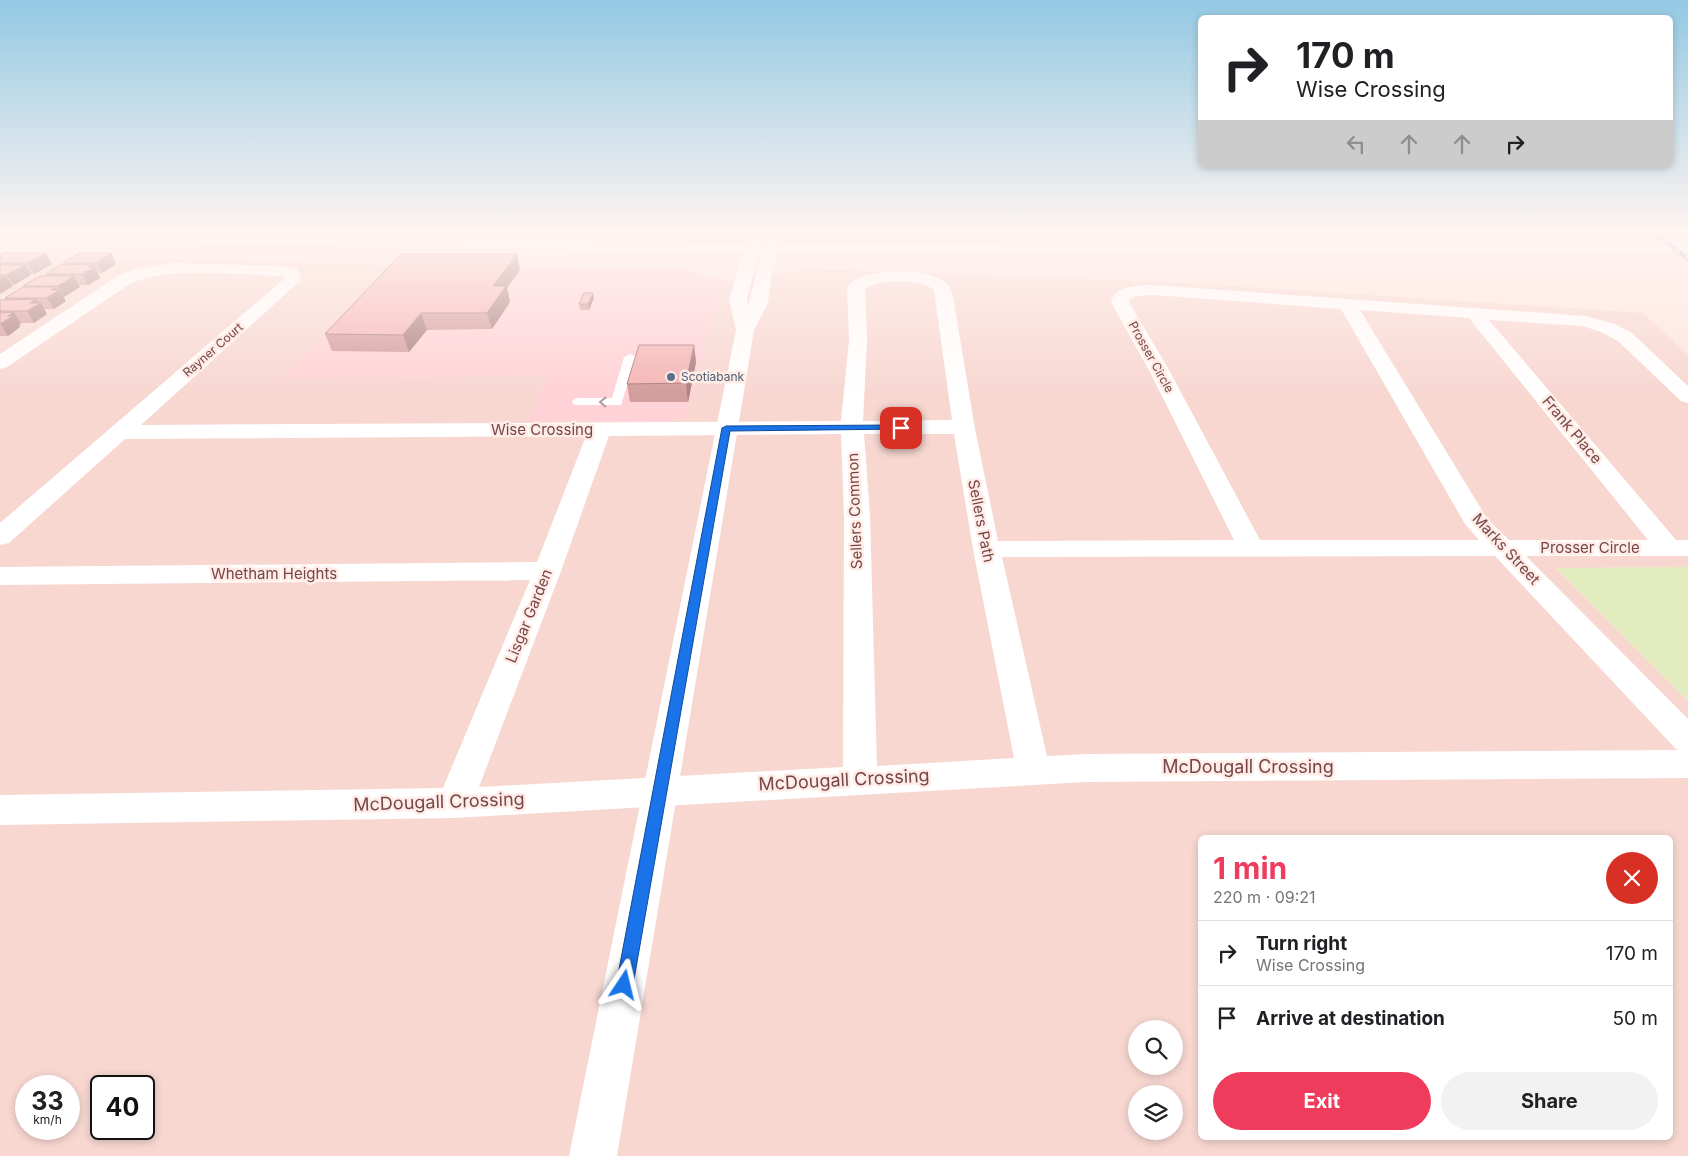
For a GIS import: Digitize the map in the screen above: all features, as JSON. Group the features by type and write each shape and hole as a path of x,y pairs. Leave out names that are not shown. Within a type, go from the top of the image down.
{"street":[{"name":"Rayner Court","path":"0,363 118,285"},
{"name":"Rayner Court","path":"0,537 288,285"},
{"path":"742,285 738,300 745,330"},
{"path":"593,1156 745,330 759,303 763,285"},
{"name":"Sellers Common","path":"857,285 858,340 852,428 857,515 860,780"},
{"name":"Sellers Path","path":"938,285 942,289 953,345 964,428 986,549 1033,769"},
{"name":"Prosser Circle","path":"1251,548 1159,370 1120,302 1121,298 1129,292 1144,290 1574,319 1608,328 1625,337 1688,396"},
{"name":"Marks Street","path":"1347,304 1478,524 1688,740"},
{"name":"Frank Place","path":"1474,313 1679,548"},
{"name":"Wise Crossing","path":"119,432 964,428"},
{"name":"Lisgar Garden","path":"455,803 547,571 600,429"},
{"name":"Prosser Circle","path":"986,549 1679,548"},
{"name":"Whetham Heights","path":"0,576 547,571"},
{"name":"McDougall Crossing","path":"0,810 248,808 455,803 1033,769 1688,764"}],"lane":[{"path":"578,402 617,402 630,357"}],"shaded area":[{"path":"0,285 375,285 285,378 549,375 526,422 670,421 686,418 721,285 1219,285 1643,313 1688,355 1688,567 1556,568 1688,701 1688,1156 0,1156"},
{"path":"375,285 721,285 686,418 670,421 526,422 549,375 284,378"}],"green space":[{"path":"1688,567 1688,701 1556,568"}],"building":[{"path":"25,285 60,285 58,286 23,286"},
{"path":"372,285 506,286 487,313 421,313 403,335 325,334"},
{"path":"23,287 56,287 51,290 59,290 47,298 5,298"},
{"path":"584,293 593,293 588,304 579,304"},
{"path":"36,299 30,303 41,303 27,311 0,311 0,300"},
{"path":"14,312 8,316 13,316 0,324 0,313"},
{"path":"639,345 694,345 686,383 627,384"}],"place":[{"name":"Scotiabank","path":"671,377"}],"route":[{"path":"624,985 726,428 901,428"}]}
